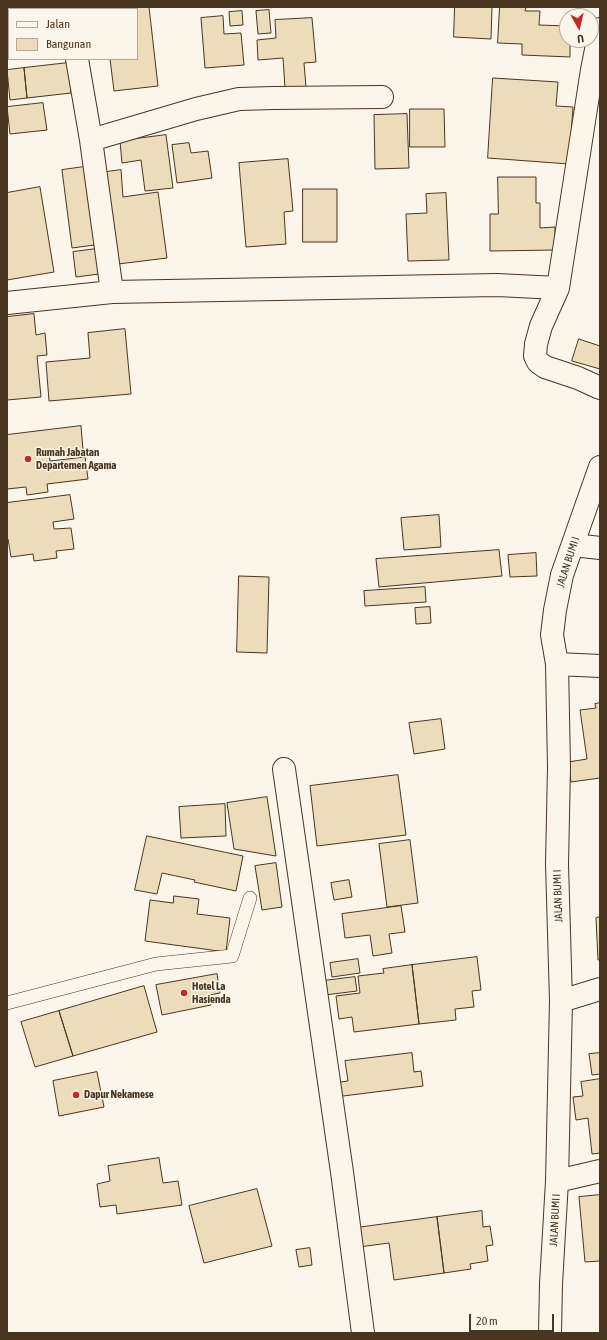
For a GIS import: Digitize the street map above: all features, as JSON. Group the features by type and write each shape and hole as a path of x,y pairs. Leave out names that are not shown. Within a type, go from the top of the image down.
{"street":[{"path":"600,29 592,70 558,288 542,326 536,344 535,356 538,362 545,367 578,378 600,388"},
{"path":"76,60 91,140 112,292"},
{"path":"91,140 196,109 239,99 382,97"},
{"path":"7,303 112,292 497,286 558,288"},
{"name":"JALAN BUMI I","path":"550,1333 551,1284 557,1182 561,1001 557,864 559,767 557,664 552,635 562,575 600,466"},
{"path":"573,544 600,548"},
{"path":"557,664 600,666"},
{"path":"284,769 341,1164 363,1333"},
{"path":"561,1001 600,989"},
{"path":"557,1182 600,1171"}],"lane":[{"path":"7,1003 156,964 232,956 250,898"}],"building":[{"path":"72,7 72,8 28,8"},
{"path":"149,7 158,86 114,91 110,60 138,60 138,8 111,8"},
{"path":"455,7 492,7 491,39 454,37"},
{"path":"500,7 526,7 525,11 540,11 539,25 559,26 559,48 570,48 570,57 522,55 522,44 498,43"},
{"path":"269,10 271,33 258,34 256,11"},
{"path":"242,11 243,25 230,26 229,12"},
{"path":"223,16 224,34 241,33 244,65 205,68 201,18"},
{"path":"312,18 316,62 304,63 306,87 285,88 283,58 258,60 257,40 276,38 275,20"},
{"path":"68,63 71,93 27,98 24,68"},
{"path":"24,68 27,98 10,100 7,70"},
{"path":"493,78 558,82 556,106 573,107 569,164 488,158"},
{"path":"43,103 47,130 10,134 7,107"},
{"path":"410,109 444,109 445,147 410,147"},
{"path":"407,114 409,168 375,169 374,115"},
{"path":"166,135 173,188 145,191 141,160 122,163 120,141"},
{"path":"189,143 191,153 208,151 212,178 177,183 172,145"},
{"path":"288,159 293,211 284,212 286,244 246,247 239,163"},
{"path":"91,166 102,244 72,248 62,170"},
{"path":"121,170 123,197 158,192 167,258 110,265 99,173"},
{"path":"498,177 536,177 536,203 540,203 540,228 555,227 555,250 490,251 490,214 498,214"},
{"path":"40,187 54,272 7,280 7,193"},
{"path":"303,189 337,189 337,242 303,242"},
{"path":"446,193 449,260 408,261 406,214 427,213 426,194"},
{"path":"104,248 107,273 76,277 73,252"},
{"path":"34,314 36,335 45,333 47,355 37,356 41,397 7,400 7,317"},
{"path":"125,329 131,394 49,401 46,362 90,358 88,333"},
{"path":"579,339 600,346 600,369 572,361"},
{"name":"Rumah Jabatan Departemen Agama","path":"81,426 83,450 49,454 50,461 85,457 88,479 47,484 48,492 27,495 26,487 7,489 7,435"},
{"name":"Rumah Jabatan Departemen Agama","path":"70,495 74,519 53,522 54,529 71,528 74,549 56,551 57,558 34,561 33,554 11,557 7,539 7,503"},
{"path":"439,515 441,547 404,550 401,518"},
{"path":"499,550 502,576 379,587 376,559"},
{"path":"536,553 537,576 510,577 508,555"},
{"path":"239,576 269,577 267,653 237,652"},
{"path":"425,587 426,602 365,606 364,591"},
{"path":"430,607 431,623 416,624 415,608"},
{"path":"600,703 600,778 571,782 568,762 587,759 580,710 596,708 595,704"},
{"path":"441,719 445,749 414,754 409,723"},
{"path":"398,775 406,835 317,846 310,786"},
{"path":"267,797 276,856 234,849 227,803"},
{"path":"225,804 226,836 181,838 179,807"},
{"path":"147,836 243,856 236,891 162,873 157,894 135,890"},
{"path":"410,840 418,903 387,907 379,844"},
{"path":"276,863 282,907 262,910 255,866"},
{"path":"349,880 352,897 334,900 331,883"},
{"path":"174,896 199,899 197,914 230,918 226,952 145,941 150,900 173,903"},
{"path":"401,906 405,932 389,934 392,953 373,956 370,935 345,938 342,914"},
{"path":"600,917 600,960 598,960 596,918"},
{"path":"477,957 481,990 472,991 474,1007 455,1009 456,1020 419,1024 412,965"},
{"path":"358,959 360,973 332,977 330,963"},
{"path":"412,965 419,1024 354,1032 352,1017 339,1019 336,996 360,993 358,976 384,973 383,969"},
{"path":"217,974 220,993 209,995 211,1005 162,1015 156,985"},
{"path":"355,977 357,991 325,995 323,981"},
{"path":"144,986 157,1032 73,1056 59,1011"},
{"path":"59,1011 73,1056 35,1067 21,1022"},
{"path":"412,1053 414,1072 421,1071 423,1086 335,1097 333,1083 348,1081 345,1061"},
{"path":"600,1053 600,1074 592,1075 589,1054"},
{"path":"97,1072 104,1107 59,1116 53,1081"},
{"path":"600,1079 600,1153 592,1154 588,1118 576,1120 573,1097 583,1096 581,1082"},
{"path":"159,1158 163,1183 178,1181 182,1205 117,1214 116,1205 100,1207 97,1184 110,1181 108,1166"},
{"path":"257,1189 272,1246 204,1263 189,1206"},
{"path":"600,1195 600,1261 585,1262 579,1197"},
{"path":"482,1211 483,1227 490,1226 493,1245 486,1246 488,1261 470,1264 471,1269 444,1273 437,1217"},
{"path":"437,1217 444,1273 394,1280 389,1243 359,1247 356,1228"},
{"path":"310,1248 312,1265 299,1267 296,1250"}],"place":[{"name":"Rumah Jabatan Departemen Agama","path":"28,459"},
{"name":"Hotel La Hasienda","path":"184,993"},
{"name":"Dapur Nekamese","path":"76,1095"}]}
